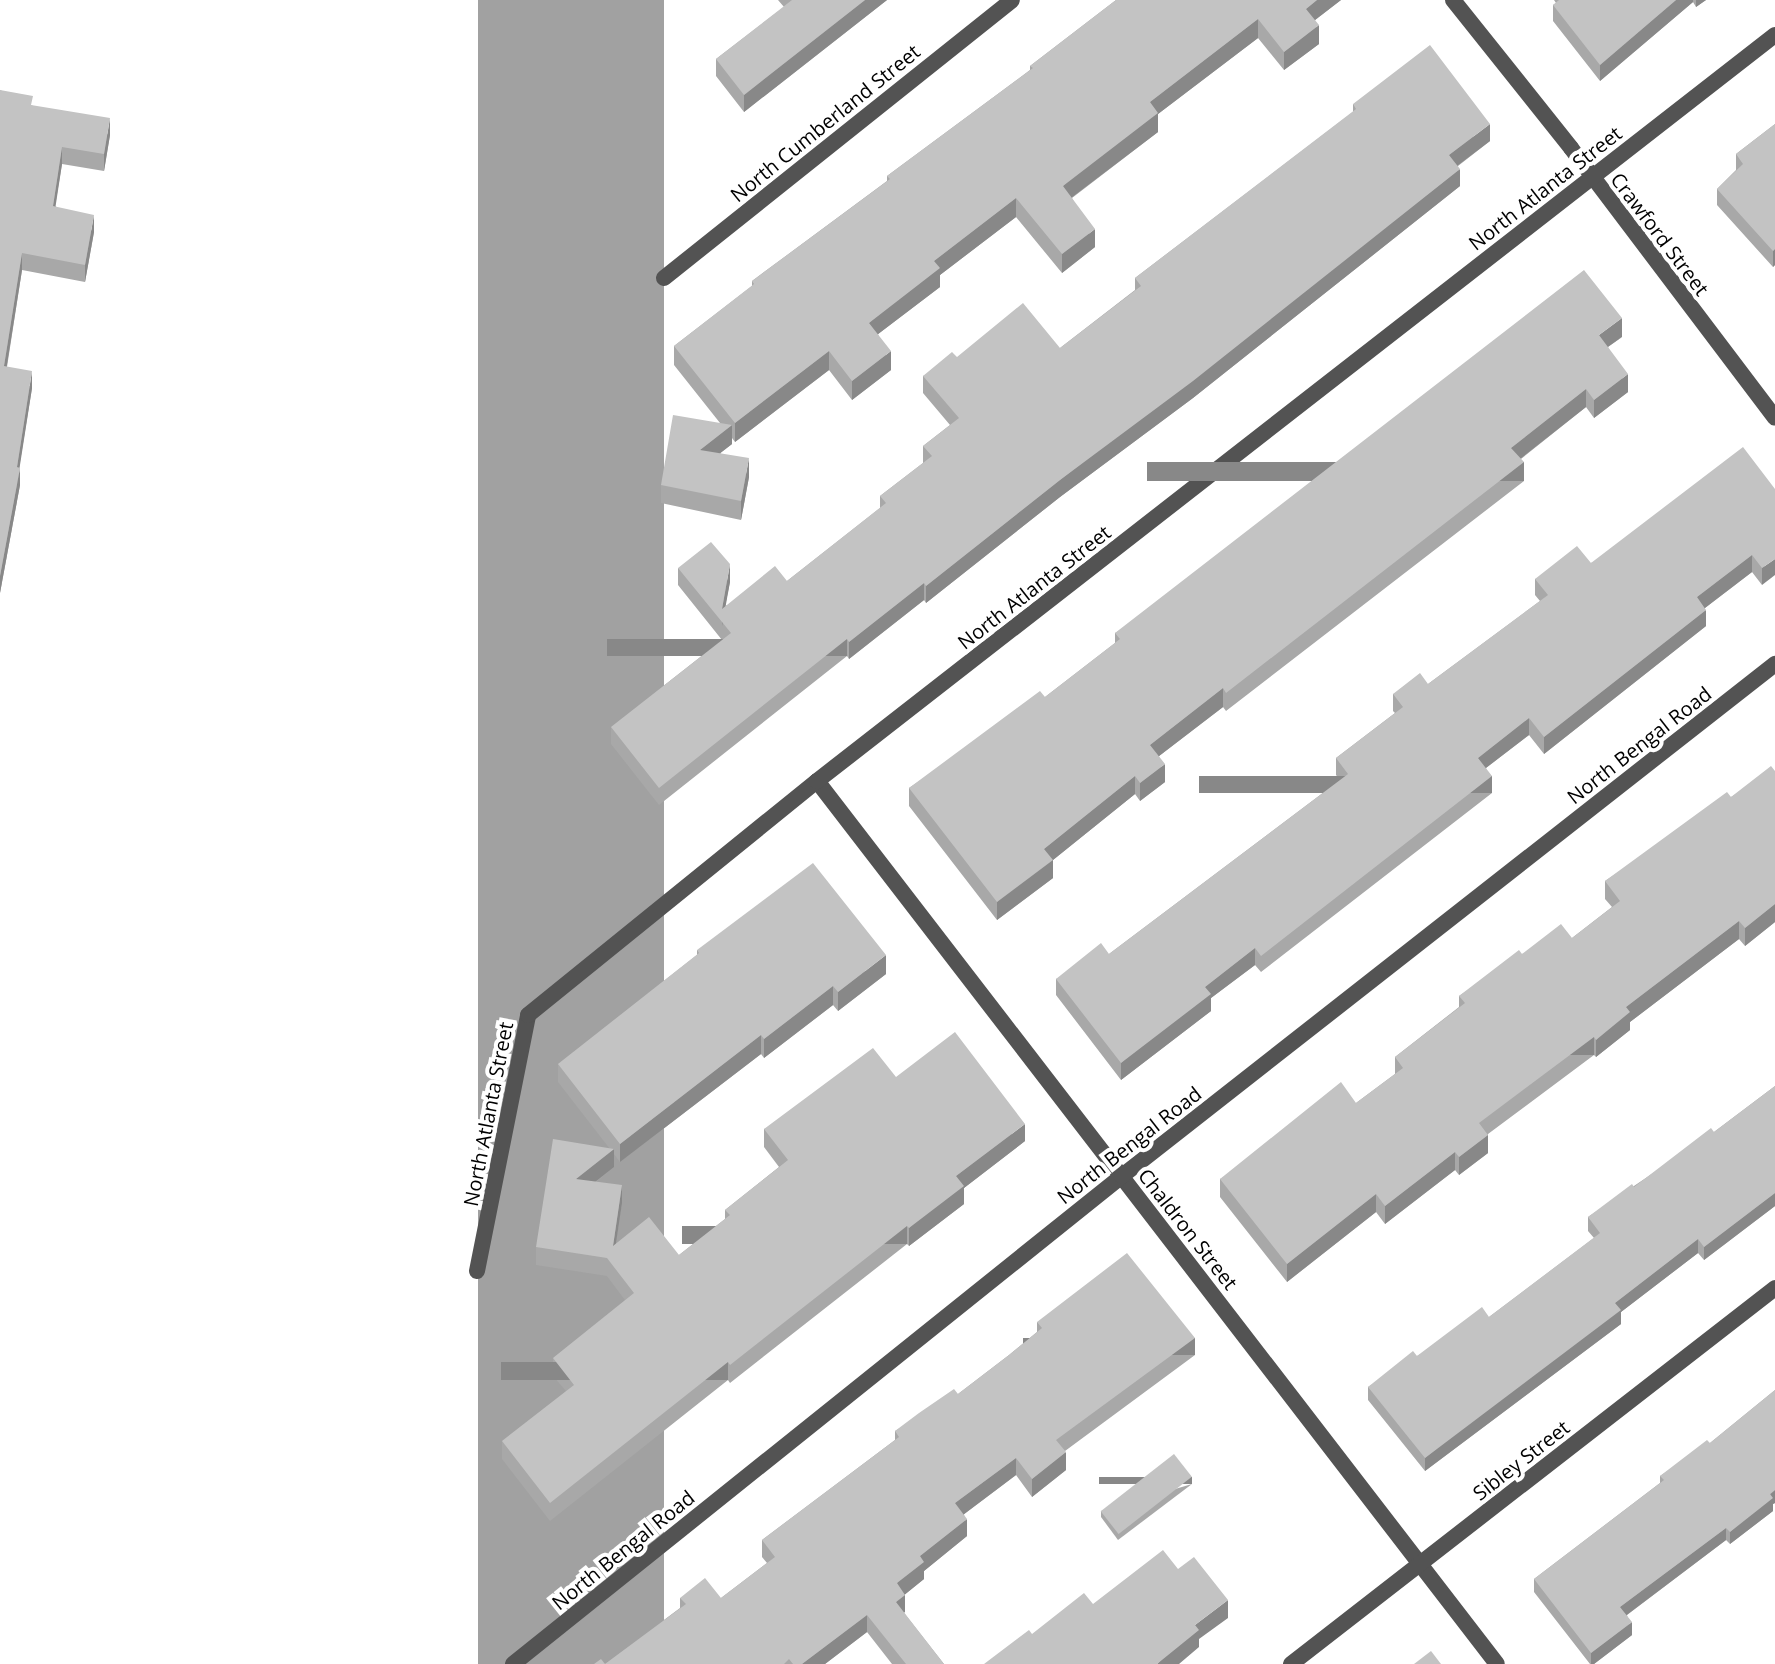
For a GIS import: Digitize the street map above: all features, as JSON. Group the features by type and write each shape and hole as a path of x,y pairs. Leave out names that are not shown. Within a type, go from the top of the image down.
{"street":[{"name":"North Cumberland Street","path":"664,278 1012,0"},
{"name":"Crawford Street","path":"1453,0 1775,418"},
{"name":"North Atlanta Street","path":"477,1271 528,1015 817,781 1775,35"},
{"name":"North Bengal Road","path":"513,1664 1122,1176 1775,664"},
{"name":"Chaldron Street","path":"817,781 1497,1664"},
{"name":"Sibley Street","path":"1291,1664 1775,1288"}],"shaded area":[{"path":"478,0 664,0 664,1664 478,1664"}],"building":[{"path":"792,0 865,0 744,95 716,59"},
{"path":"1116,0 1317,0 1306,9 1319,25 1284,52 1258,19 1150,102 1158,113 1063,186 1095,229 1062,254 1016,198 934,261 940,268 869,323 891,351 852,381 829,351 735,423 674,346 754,284 752,281 890,179 887,176 1033,68 1030,66"},
{"path":"1559,0 1676,0 1600,65 1553,5"},
{"path":"1430,45 1490,124 1449,155 1460,169 1193,381 1060,480 926,586 924,583 849,642 847,639 659,788 611,727 731,633 678,568 711,542 730,564 722,609 775,566 787,581 886,503 880,496 932,456 923,446 959,418 923,376 952,352 957,357 1023,303 1060,348 1141,286 1135,278 1356,109 1353,104"},
{"path":"0,90 33,96 31,105 110,118 104,154 62,147 53,206 94,215 85,265 22,253 4,366 32,371 17,467 20,468 0,576"},
{"path":"1775,124 1773,251 1717,189 1743,164 1736,154"},
{"path":"1584,270 1622,318 1599,335 1628,374 1594,400 1586,389 1511,448 1524,462 1226,693 1223,688 1150,745 1165,764 1140,783 1135,776 1044,849 1053,860 997,902 909,788 1040,691 1045,697 1120,639 1115,633"},
{"path":"673,415 732,425 700,450 749,458 741,501 661,485"},
{"path":"1743,447 1775,489 1775,559 1762,568 1752,555 1697,597 1706,610 1544,737 1529,718 1478,758 1492,776 1261,956 1255,948 1205,987 1211,994 1121,1063 1056,979 1101,943 1109,954 1348,774 1336,758 1403,707 1393,694 1420,673 1428,684 1548,595 1535,579 1577,546 1591,563"},
{"path":"1771,766 1775,771 1775,904 1745,928 1739,921 1626,1007 1630,1012 1596,1040 1594,1037 1479,1123 1488,1135 1459,1157 1455,1152 1385,1206 1376,1194 1287,1264 1220,1179 1341,1082 1356,1103 1403,1068 1395,1057 1465,1003 1459,996 1519,950 1522,954 1561,924 1572,938 1620,901 1605,881 1727,792 1731,797"},
{"path":"813,863 886,955 838,992 833,986 764,1039 761,1035 620,1144 558,1064 699,953 697,950"},
{"path":"955,1032 1025,1124 956,1176 964,1186 909,1228 907,1226 730,1365 728,1362 550,1503 502,1441 574,1385 553,1358 634,1293 607,1258 536,1247 553,1139 614,1149 576,1179 622,1185 613,1246 649,1217 679,1255 730,1215 725,1210 788,1160 764,1129 873,1048 896,1077"},
{"path":"1775,1086 1775,1193 1704,1247 1698,1239 1615,1303 1621,1310 1425,1458 1368,1387 1413,1351 1417,1356 1482,1307 1489,1317 1600,1233 1588,1217 1632,1184 1634,1187 1711,1128 1714,1132"},
{"path":"1127,1253 1195,1338 1056,1440 1066,1452 1032,1479 1016,1458 955,1503 967,1519 920,1556 924,1562 897,1583 905,1595 896,1602 944,1664 906,1664 867,1615 802,1664 793,1664 789,1659 784,1664 605,1664 686,1604 680,1598 705,1578 721,1598 775,1557 762,1540 899,1437 895,1431 919,1413 954,1389 958,1394 1009,1355 1042,1328 1037,1322"},
{"path":"1775,1390 1775,1490 1770,1494 1773,1498 1730,1532 1726,1528 1620,1607 1632,1622 1591,1653 1534,1579 1664,1480 1660,1476 1707,1440 1710,1443"},
{"path":"1174,1454 1192,1477 1119,1534 1101,1511"},
{"path":"1163,1550 1178,1569 1194,1557 1228,1600 1195,1625 1199,1630 1157,1664 984,1664 1029,1630 1032,1634 1084,1593 1093,1604"},
{"path":"1431,1651 1441,1664 1414,1664"}]}
